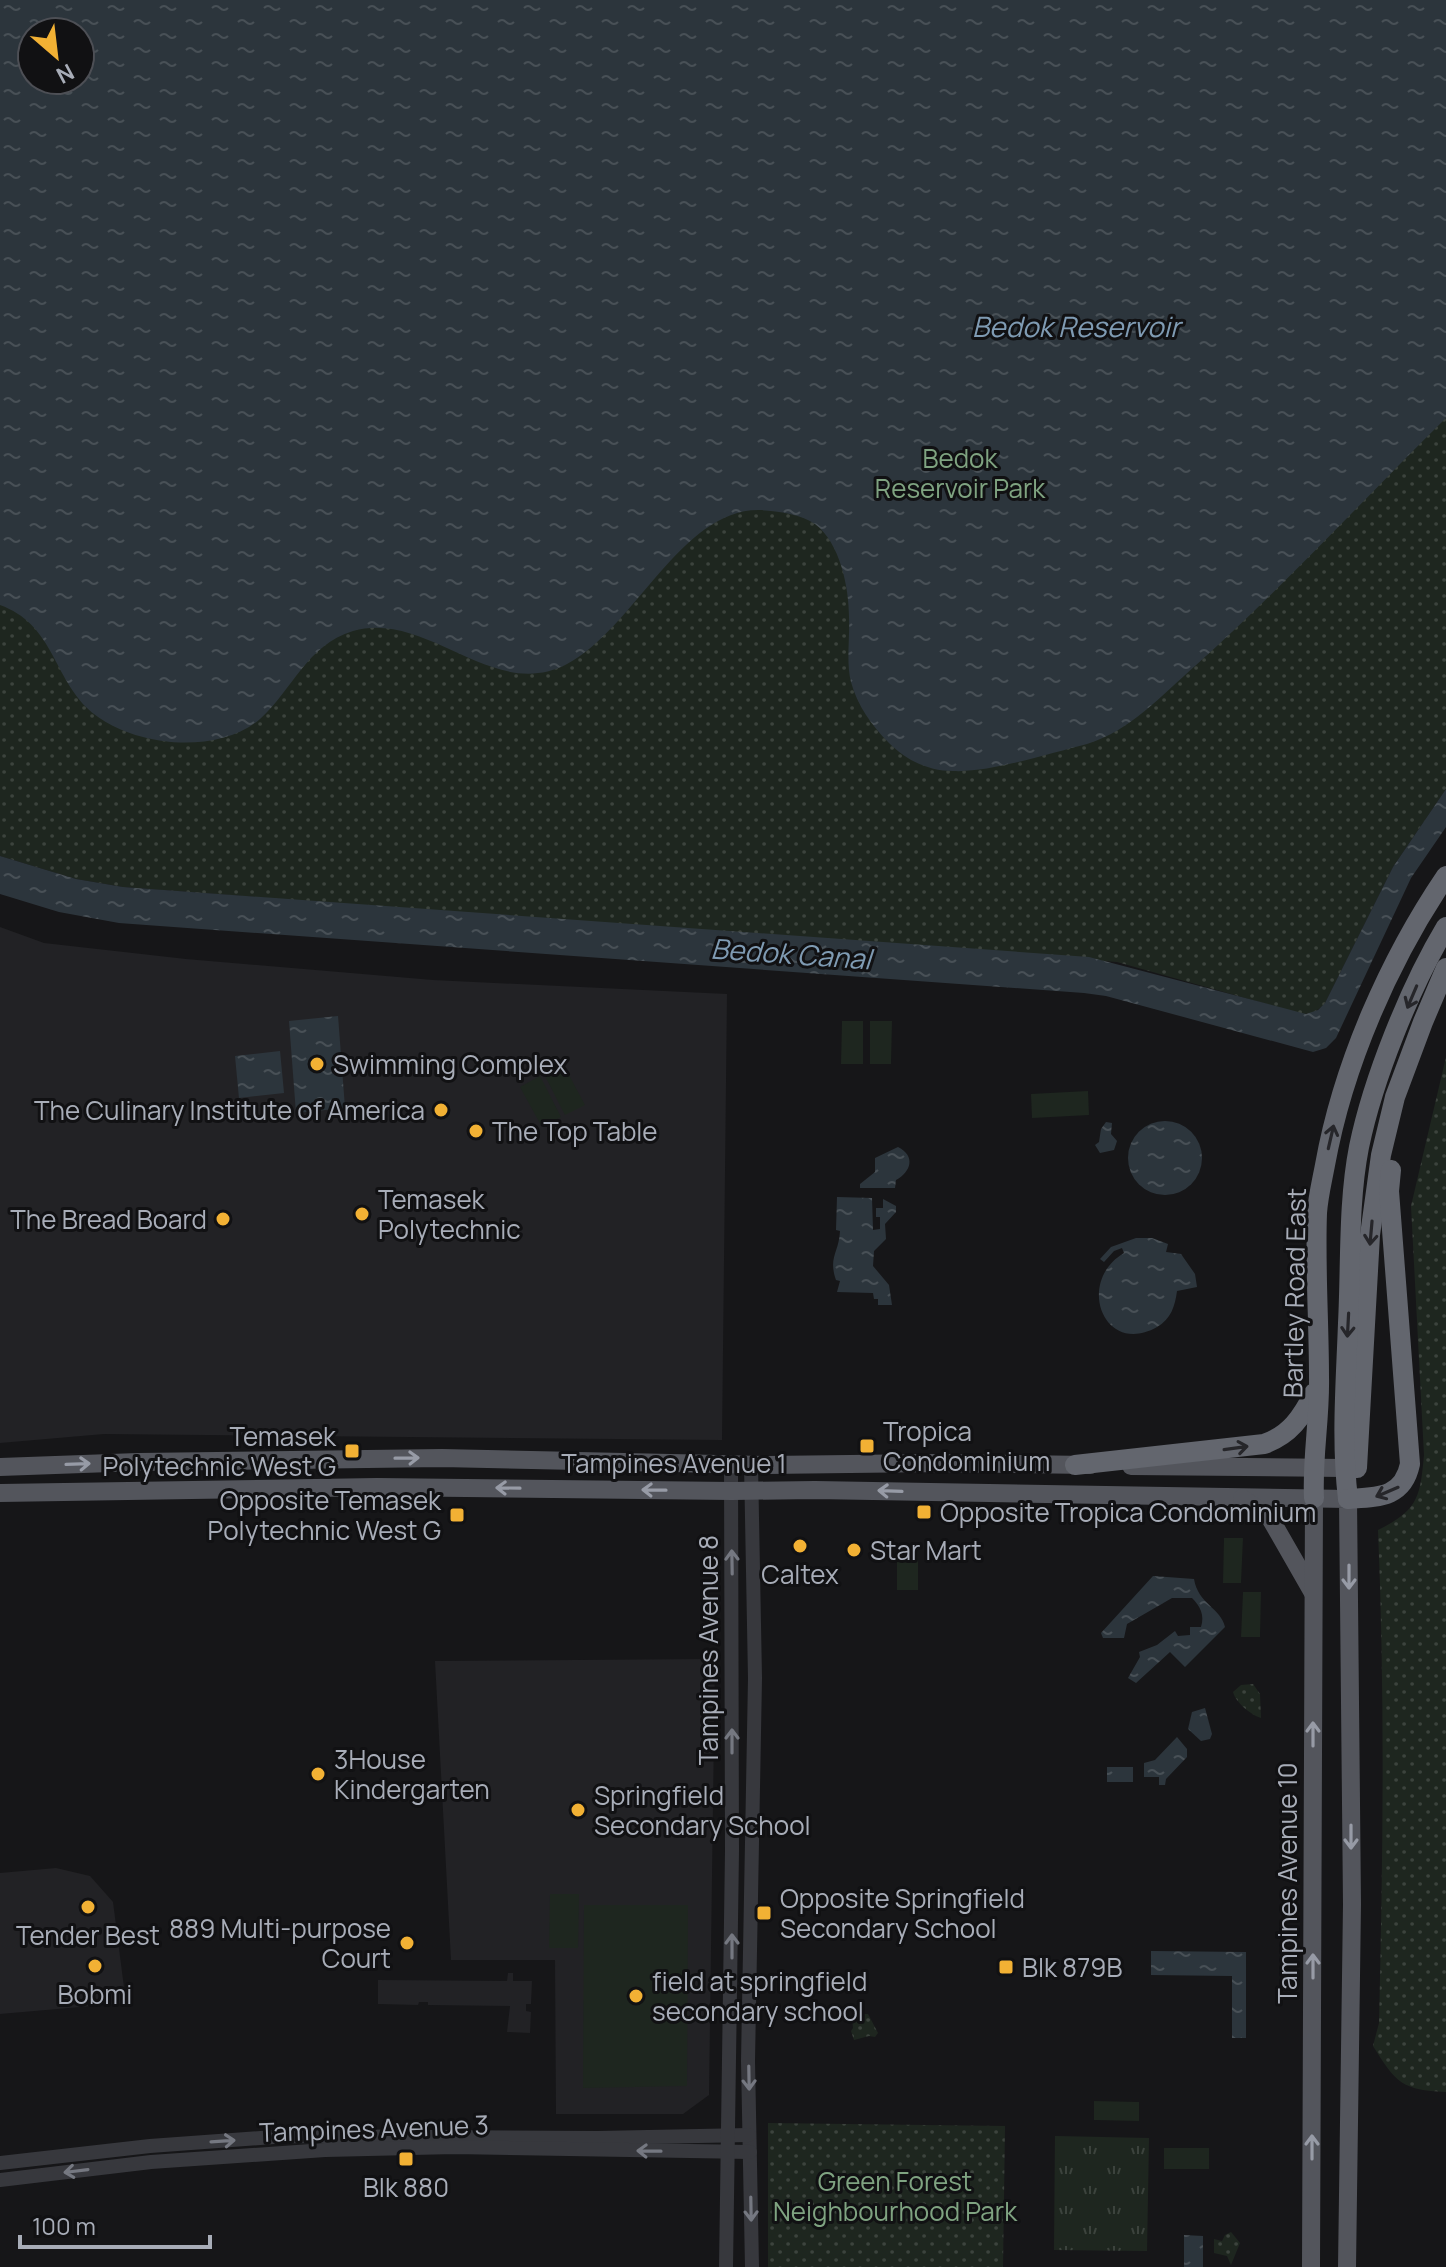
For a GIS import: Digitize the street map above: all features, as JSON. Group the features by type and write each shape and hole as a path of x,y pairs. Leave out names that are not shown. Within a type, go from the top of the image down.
{"highway":[{"name":"Bartley Road East","path":"1314,1498 1319,1382 1317,1211 1338,1104 1347,1074 1385,987 1428,902 1446,876"},
{"name":"Bartley Road East","path":"1348,1499 1345,1468 1354,1188 1359,1148 1373,1092 1426,964 1446,927"},
{"path":"1423,1022 1402,1101 1389,1191 1410,1464 1407,1477 1400,1487 1376,1497 1348,1499 1357,1468 1370,1235 1381,1155 1395,1097 1423,1022 1446,968"},
{"path":"1075,1465 1274,1441 1302,1418 1319,1382"}],"main road":[{"name":"Tampines Avenue 1","path":"0,1468 138,1462 442,1458 731,1464 1345,1468"},
{"path":"442,1458 437,1475 443,1487"},
{"path":"845,1464 838,1478 846,1490"},
{"path":"0,1468 7,1478 2,1493"},
{"name":"Tampines Avenue 1","path":"2,1493 443,1487 1348,1499"},
{"path":"1240,1497 1270,1518 1313,1593"},
{"name":"Tampines Avenue 10","path":"1311,2267 1314,1498"},
{"path":"1347,2267 1352,1904 1348,1499"}],"street":[{"name":"Tampines Avenue 8","path":"726,2267 733,1678 731,1464"},
{"name":"Tampines Avenue 8","path":"751,1464 755,1678 749,2135 752,2267"},
{"path":"733,1678 755,1678"},
{"name":"Tampines Avenue 3","path":"0,2163 150,2146 287,2136 598,2138 749,2135"},
{"name":"Tampines Avenue 3","path":"0,2180 151,2162 325,2150 455,2147 750,2152"}],"shaded area":[{"name":"Temasek Polytechnic","path":"0,927 44,943 186,959 433,980 727,994 722,1440 104,1434 0,1443"},
{"name":"Springfield Secondary School","path":"715,1659 709,2095 683,2114 556,2114 555,1960 451,1960 435,1661"},
{"path":"56,1868 90,1876 113,1902 126,2003 0,2014 0,1873"},
{"path":"508,1973 513,1973 513,1981 532,1981 531,2004 526,2004 526,2011 531,2012 530,2033 507,2032 510,2006 428,2005 428,2002 419,2002 418,2005 378,2004 378,1980 507,1981"}],"green space":[{"name":"Bedok Reservoir","path":"0,0 1446,0 1446,789 1393,867 1324,1005 1313,1013 1302,1014 1117,962 123,887 76,879 0,856"},
{"path":"842,1021 863,1021 863,1064 841,1064"},
{"path":"870,1021 892,1021 891,1064 870,1064"},
{"path":"1446,1057 1446,2092 1419,2089 1402,2082 1388,2069 1373,2046 1379,2023 1382,1838 1382,1653 1378,1530 1409,1509 1421,1482 1424,1455 1411,1206"},
{"path":"563,1064 585,1105 565,1115 544,1074"},
{"path":"540,1076 561,1117 542,1127 520,1087"},
{"path":"1088,1091 1089,1115 1032,1118 1031,1094"},
{"path":"1224,1538 1243,1538 1241,1583 1223,1583"},
{"path":"897,1546 918,1546 918,1590 897,1590"},
{"path":"1243,1592 1261,1592 1260,1637 1241,1637"},
{"path":"1253,1684 1260,1694 1261,1718 1244,1708 1233,1692 1241,1685"},
{"path":"550,1894 579,1894 578,1948 549,1948"},
{"name":"field at springfield secondary school","path":"584,1905 688,1905 687,2086 583,2088"},
{"path":"856,2014 868,2014 878,2033 875,2037 854,2040 851,2031 852,2019"},
{"path":"1094,2101 1139,2102 1139,2121 1094,2120"},
{"name":"Green Forest Neighbourhood Park","path":"768,2123 1005,2126 1003,2267 768,2267"},
{"path":"1055,2136 1149,2138 1147,2251 1054,2250"},
{"path":"1164,2148 1209,2148 1209,2169 1164,2169"},
{"path":"1231,2232 1240,2243 1231,2265 1227,2256 1214,2253 1214,2239 1222,2241"}],"water":[{"name":"Bedok Reservoir","path":"0,0 1446,0 1446,418 1227,636 1145,711 1103,738 1020,762 968,771 935,769 903,755 871,722 854,691 849,666 847,592 831,542 815,524 796,515 774,511 732,515 706,528 683,548 592,647 567,664 540,673 513,672 487,665 408,633 381,628 353,631 324,646 312,657 272,707 248,728 204,742 172,742 143,737 98,717 75,693 41,636 17,613 0,605"},
{"name":"Bedok Canal","path":"1446,789 1446,827 1411,878 1336,1038 1326,1048 1313,1052 1106,996 1084,993 119,923 59,912 0,894 0,856 76,879 123,887 1089,957 1306,1014 1318,1010 1325,1003 1393,867"},
{"name":"Swimming Complex","path":"338,1016 345,1108 296,1113 289,1021"},
{"path":"280,1051 284,1093 239,1098 235,1056"},
{"path":"1165,1121 1186,1127 1196,1137 1202,1158 1196,1179 1186,1189 1165,1195 1144,1189 1134,1179 1128,1158 1134,1137 1144,1127"},
{"path":"1106,1122 1112,1123 1111,1134 1117,1141 1114,1150 1100,1153 1095,1145"},
{"path":"898,1147 907,1155 909,1164 905,1173 896,1180 895,1188 860,1188 860,1184 875,1172 875,1158"},
{"path":"837,1197 872,1198 873,1230 880,1229 876,1208 883,1208 883,1199 896,1206 896,1212 885,1224 886,1239 874,1251 873,1266 889,1285 892,1305 878,1305 873,1293 837,1292 840,1281 836,1280 833,1260 840,1231 836,1230"},
{"path":"1136,1238 1152,1238 1168,1244 1166,1252 1181,1254 1195,1274 1197,1287 1177,1291 1166,1320 1138,1334 1123,1332 1110,1324 1102,1312 1099,1297 1101,1281 1109,1266 1124,1253 1122,1248 1114,1251 1104,1262 1100,1259 1111,1247"},
{"path":"1153,1576 1194,1579 1200,1594 1219,1615 1225,1627 1185,1667 1170,1652 1136,1683 1128,1678 1140,1657 1139,1652 1157,1645 1175,1631 1178,1636 1190,1635 1190,1627 1201,1627 1202,1623 1201,1611 1192,1598 1172,1598 1127,1624 1124,1638 1103,1638 1101,1633"},
{"path":"1205,1708 1212,1734 1210,1739 1201,1741 1188,1729 1192,1712"},
{"path":"1177,1737 1187,1749 1187,1757 1166,1779 1165,1785 1159,1785 1159,1777 1144,1777 1144,1763 1155,1760"},
{"path":"1107,1767 1133,1767 1133,1782 1107,1782"},
{"path":"1151,1951 1246,1952 1246,2038 1232,2038 1232,1976 1151,1975"},
{"path":"1184,2235 1203,2236 1203,2267 1184,2267"}],"place":[{"name":"Swimming Complex","path":"317,1064"},
{"name":"The Culinary Institute of America","path":"441,1110"},
{"name":"The Top Table","path":"476,1131"},
{"name":"Temasek Polytechnic","path":"362,1214"},
{"name":"The Bread Board","path":"223,1219"},
{"name":"Tropica Condominium","path":"867,1446"},
{"name":"Temasek Polytechnic West G","path":"352,1451"},
{"name":"Opposite Tropica Condominium","path":"924,1512"},
{"name":"Opposite Temasek Polytechnic West G","path":"457,1515"},
{"name":"Caltex","path":"800,1546"},
{"name":"Star Mart","path":"854,1550"},
{"name":"3House Kindergarten","path":"318,1774"},
{"name":"Springfield Secondary School","path":"578,1810"},
{"name":"Tender Best","path":"88,1907"},
{"name":"Opposite Springfield Secondary School","path":"764,1913"},
{"name":"889 Multi-purpose Court","path":"407,1943"},
{"name":"Bobmi","path":"95,1966"},
{"name":"Blk 879B","path":"1006,1967"},
{"name":"field at springfield secondary school","path":"636,1996"},
{"name":"Blk 880","path":"406,2159"}],"park label":[{"name":"Bedok Reservoir Park","path":"960,473"}]}
